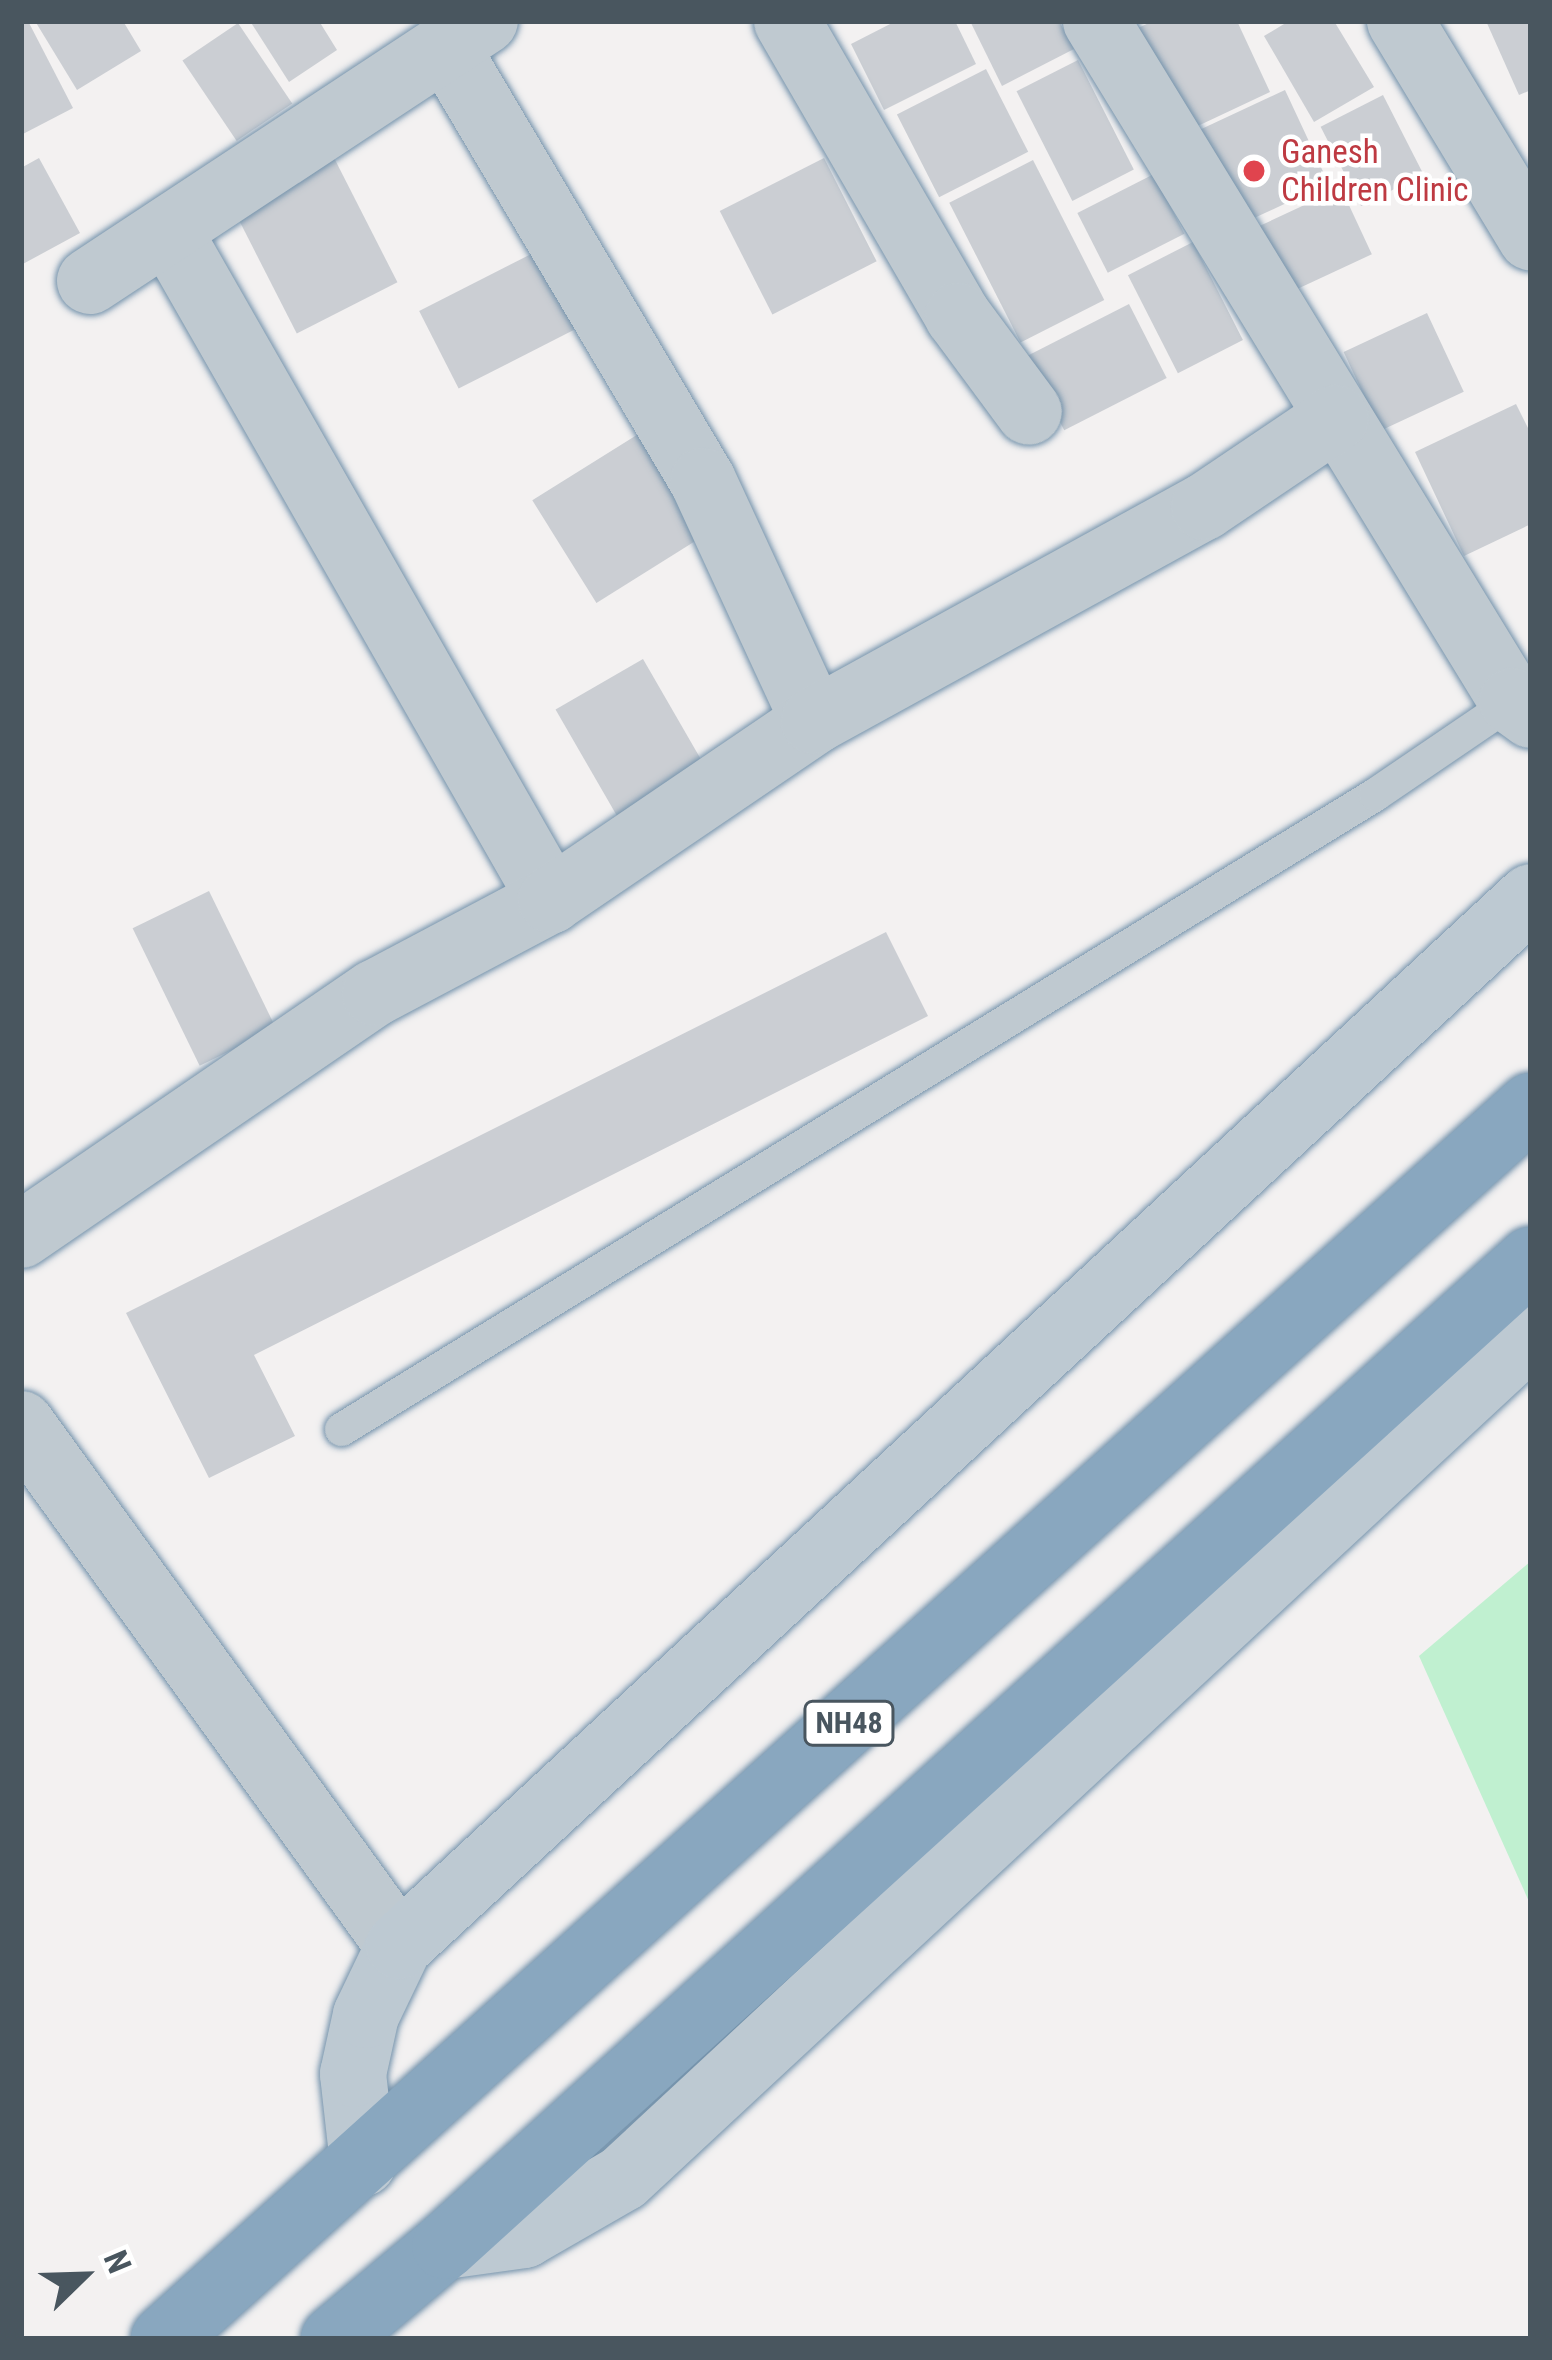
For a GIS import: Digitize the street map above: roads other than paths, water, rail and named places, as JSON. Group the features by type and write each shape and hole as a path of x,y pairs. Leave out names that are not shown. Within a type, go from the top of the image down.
{"highway":[{"name":"NH48","path":"164,2339 1531,1106"},
{"path":"334,2339 446,2246 1531,1260"}],"street":[{"path":"787,21 958,316 1029,412"},
{"path":"1096,21 1336,418 1521,708"},
{"path":"1400,21 1531,237"},
{"path":"89,281 465,34 703,481 814,721"},
{"path":"168,230 550,899"},
{"path":"21,1235 375,992 550,899 814,721 1204,508 1336,418"},
{"path":"363,2163 353,2074 366,2015 399,1946 1531,897"},
{"path":"446,2246 524,2235 623,2178 1531,1334"},
{"path":"21,1424 399,1946"}],"lane":[{"path":"341,1430 1521,708"}],"place":[{"name":"Ganesh Children Clinic","path":"1254,171"}]}
